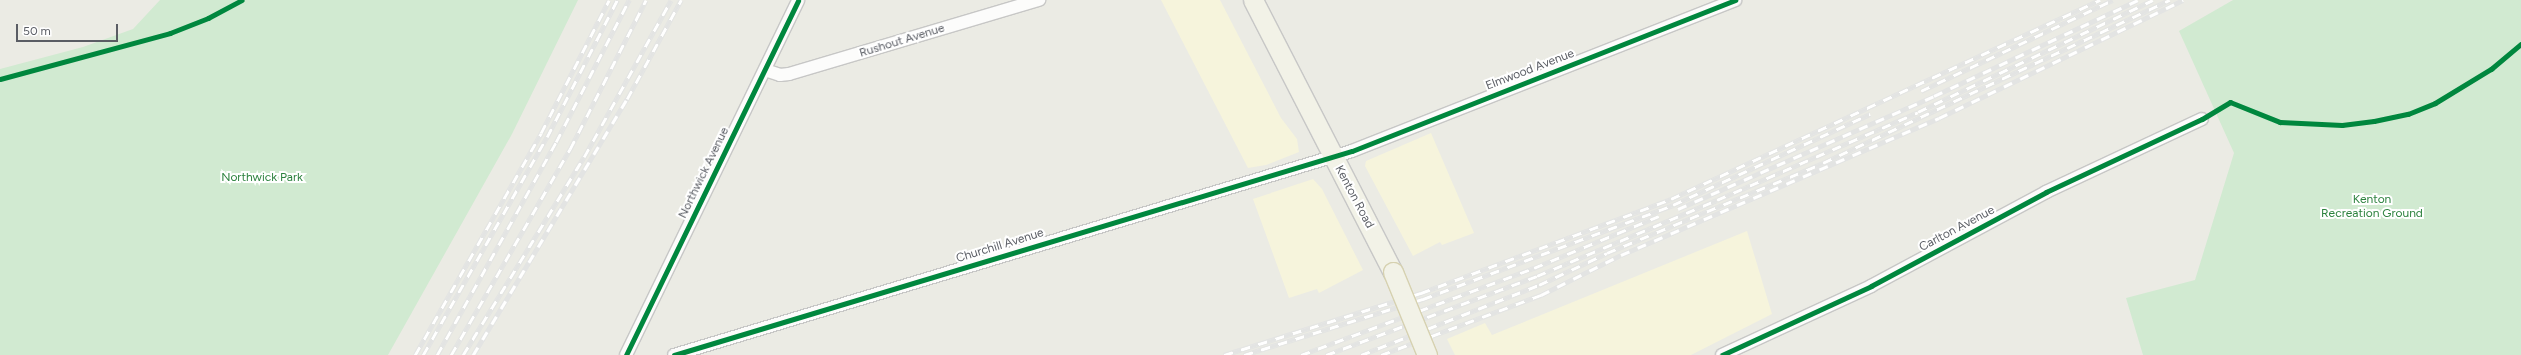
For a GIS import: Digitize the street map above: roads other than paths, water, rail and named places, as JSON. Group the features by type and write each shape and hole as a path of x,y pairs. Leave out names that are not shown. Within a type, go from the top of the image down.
{"main road":[{"name":"Kenton Road","path":"1253,0 1392,272 1427,355"}],"street":[{"name":"Northwick Avenue","path":"626,355 798,0"},
{"name":"Rushout Avenue","path":"765,70 780,76 789,74 1039,0"},
{"name":"Elmwood Avenue","path":"1332,157 1736,0"},
{"name":"Carlton Avenue","path":"1722,355 1871,286 2046,192 2202,119"},
{"name":"Churchill Avenue","path":"674,355 1332,157"}],"railway":[{"path":"415,355 541,133 609,0"},
{"path":"423,355 547,137 617,0"},
{"path":"437,355 556,142 629,0"},
{"path":"451,355 570,149 646,0"},
{"path":"463,355 584,157 671,0"},
{"path":"473,355 627,99 681,0"},
{"path":"1224,355 1421,293 1671,199 2100,0"},
{"path":"1921,91 2113,0"},
{"path":"1678,209 1934,96 2138,0"},
{"path":"1326,355 1537,276 1717,200 1918,112 2153,0"},
{"path":"1361,355 1539,285 1607,253 1823,163 2170,0"},
{"path":"1381,355 1541,295 1621,255 1939,118 2183,0"},
{"path":"1244,355 1423,299 1673,205 1870,114"},
{"path":"1301,355 1534,268 1659,216"}],"park label":[{"name":"Northwick Park","path":"262,178"},
{"name":"Kenton Recreation Ground","path":"2372,207"}]}
